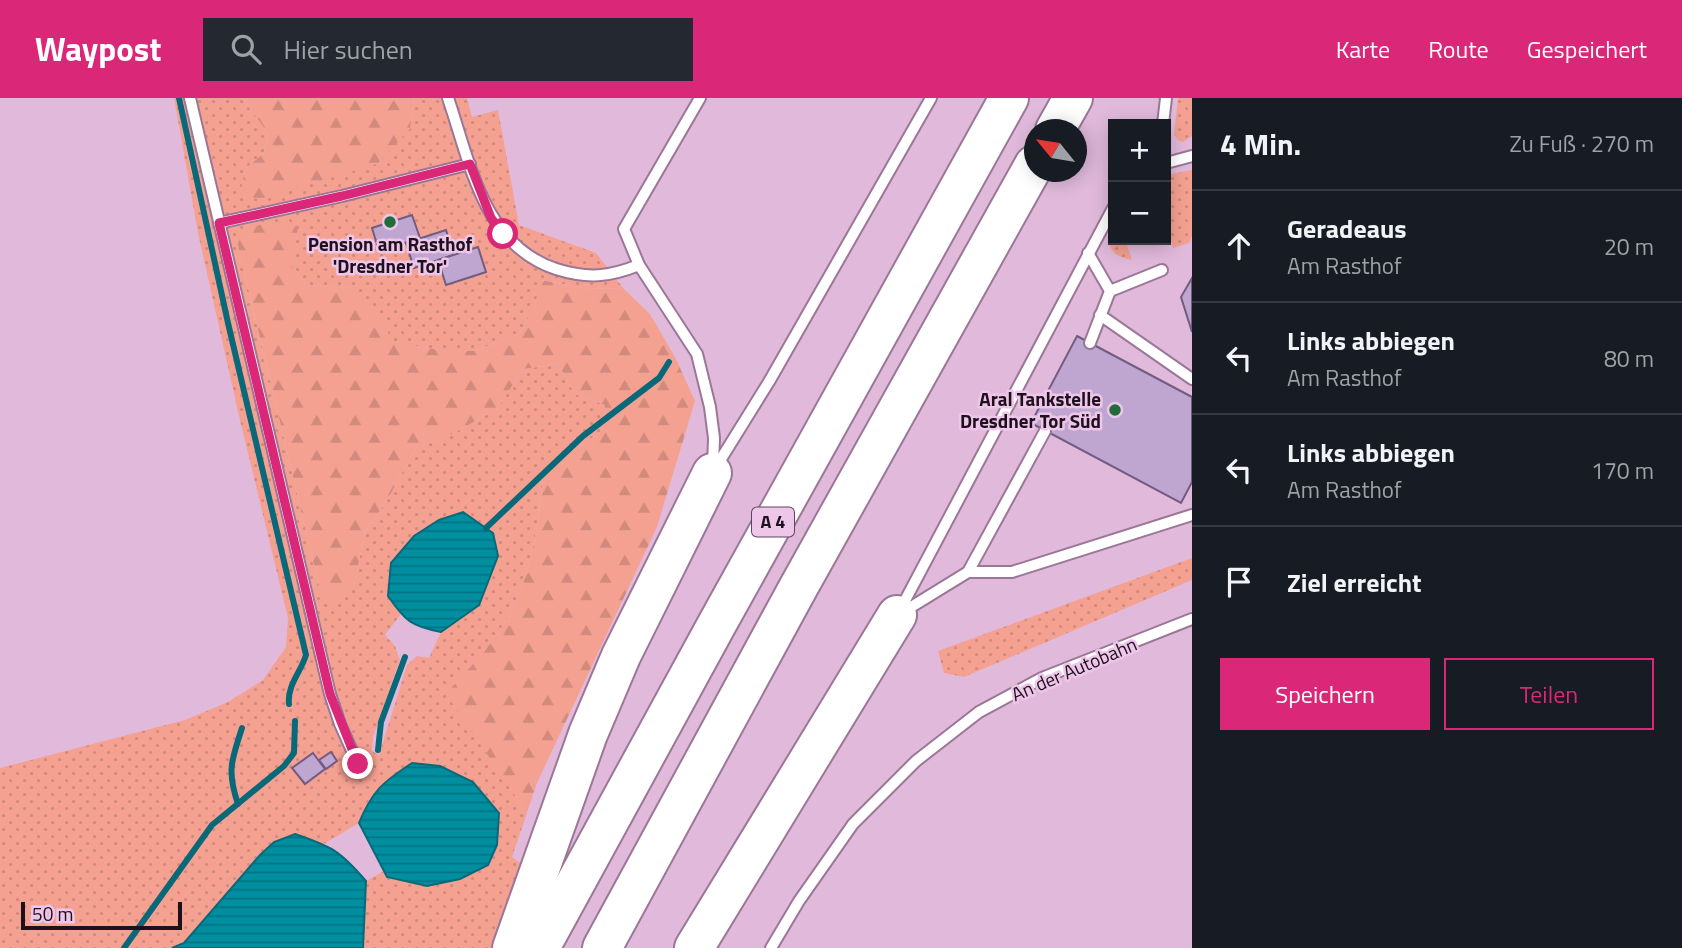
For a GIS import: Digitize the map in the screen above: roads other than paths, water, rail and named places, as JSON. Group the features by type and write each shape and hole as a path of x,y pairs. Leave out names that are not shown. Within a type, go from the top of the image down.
{"highway":[{"name":"A 4","path":"540,948 1009,98"},
{"path":"1061,119 1073,98"},
{"path":"602,948 1025,182"},
{"path":"512,948 588,734 621,656 712,473"},
{"path":"694,948 897,615"}],"lane":[{"path":"190,98 330,694 358,764"},
{"path":"448,98 491,218 521,252 544,265 589,276 615,274 639,265"},
{"path":"701,98 624,229 639,265 697,354 710,407 714,438 712,473"},
{"path":"712,473 770,380 931,98"},
{"path":"1164,119 1166,98"},
{"path":"1171,162 1192,156"},
{"path":"219,223 470,164"},
{"path":"897,615 1108,217"},
{"path":"1087,253 1110,292"},
{"path":"1090,343 1110,292 1161,270"},
{"path":"1100,315 1192,379"},
{"path":"897,615 968,572 1045,430"},
{"path":"968,572 1012,572 1192,515"},
{"name":"An der Autobahn","path":"771,948 799,901 853,824 916,761 979,712 1042,678 1192,619"}],"water":[{"path":"463,512 493,533 498,556 479,605 441,632 422,627 404,617 388,596 391,563 414,536 439,520"},
{"path":"412,763 440,766 473,782 499,813 497,845 488,865 460,879 427,886 387,877 359,823 380,788"},
{"path":"295,834 335,851 366,881 363,948 172,948 184,943 274,842"}],"waterway":[{"path":"179,98 228,323 306,655 292,685 289,704"},
{"path":"486,528 583,436 659,378 669,362"},
{"path":"378,750 381,722 405,657"},
{"path":"124,948 212,825 284,766 294,753 295,721"},
{"path":"238,804 232,783 232,766 242,728"}],"place":[{"name":"Pension am Rasthof 'Dresdner Tor'","path":"390,222"},
{"name":"Aral Tankstelle Dresdner Tor Süd","path":"1115,410"}]}
